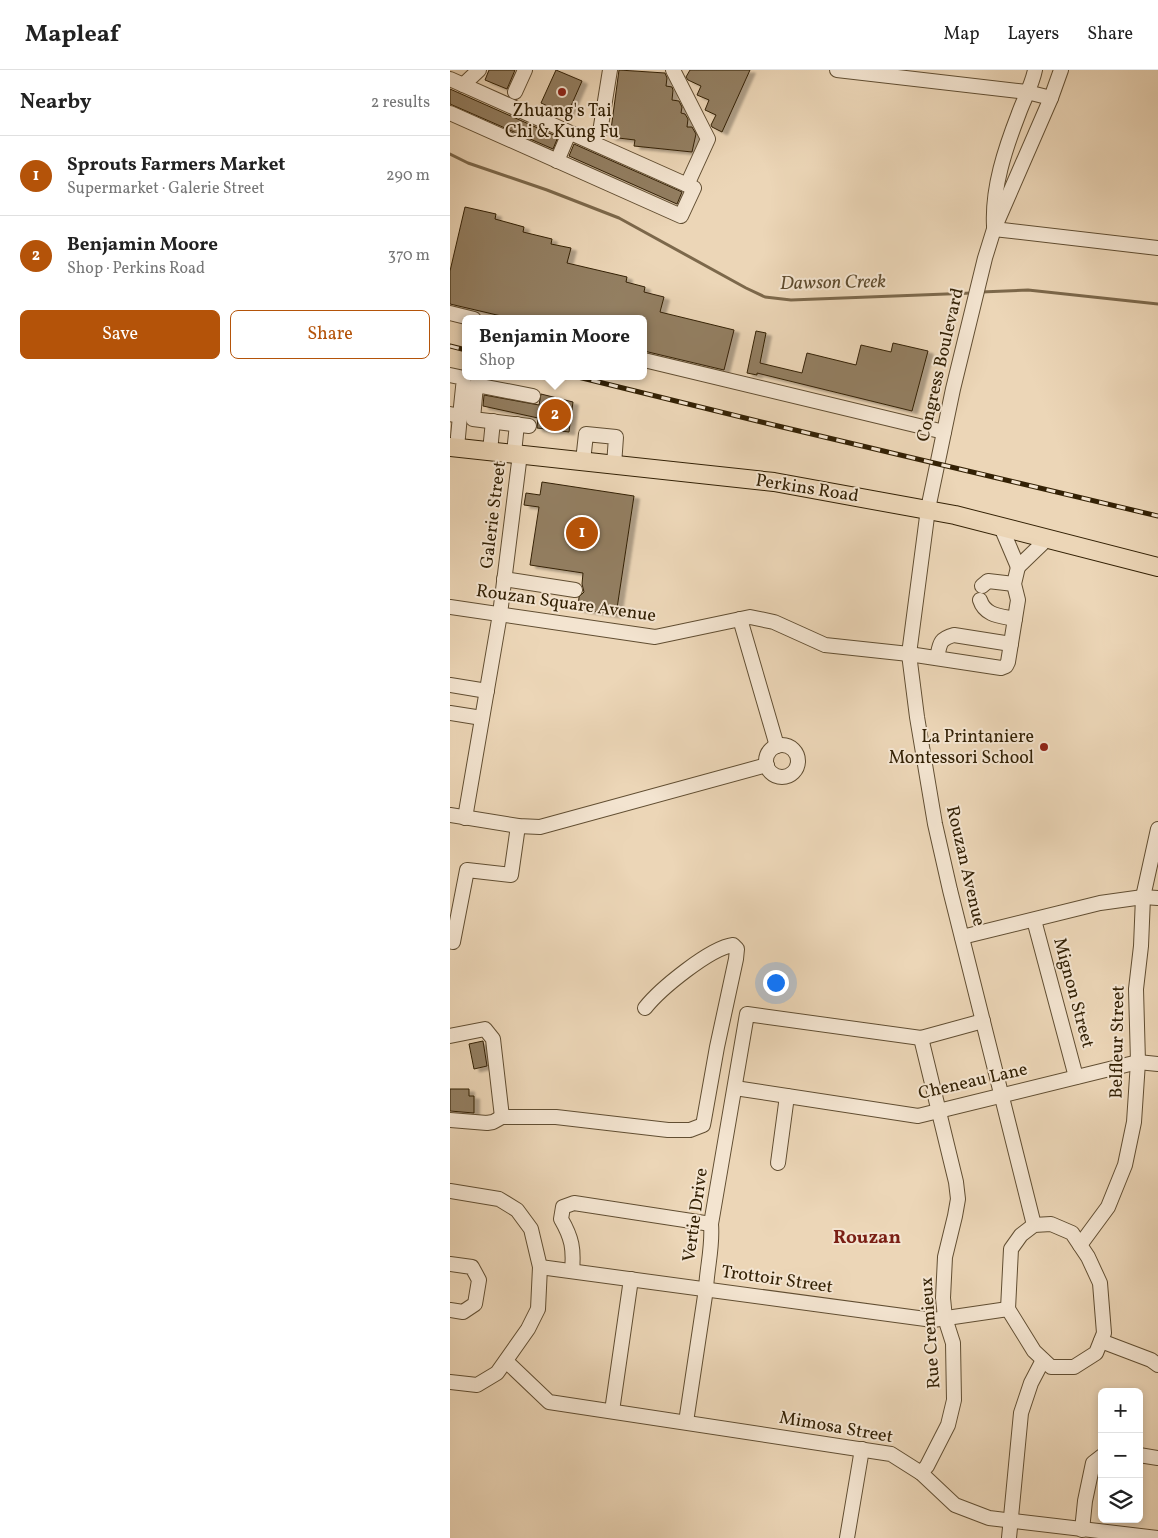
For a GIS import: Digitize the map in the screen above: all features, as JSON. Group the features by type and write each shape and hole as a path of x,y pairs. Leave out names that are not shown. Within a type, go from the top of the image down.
{"main road":[{"name":"Perkins Road","path":"454,447 774,482 928,509 1158,568"}],"street":[{"path":"463,85 479,70"},
{"path":"515,92 525,70"},
{"path":"600,132 610,70"},
{"path":"837,70 928,75 1051,98"},
{"name":"Congress Boulevard","path":"994,229 993,207 1002,163 1012,130 1035,70"},
{"name":"Congress Boulevard","path":"928,509 985,258 994,229 1051,98 1060,70"},
{"path":"674,72 708,139 687,185"},
{"path":"450,79 694,188 681,216 450,113"},
{"path":"557,161 570,133"},
{"path":"994,229 1158,248"},
{"path":"647,361 944,432"},
{"path":"454,447 455,415 464,380"},
{"path":"490,451 493,421 472,419 476,385 533,396"},
{"name":"Galerie Street","path":"465,818 500,614 517,454 523,425 493,421"},
{"path":"583,461 586,434 616,437 614,465"},
{"name":"Rouzan Avenue","path":"928,509 909,654 917,717 935,824 1034,1225"},
{"path":"1001,527 1018,567"},
{"path":"1014,584 988,581 981,594 982,607 988,612 1015,619 1018,600 1014,584 1018,567 1047,539"},
{"path":"504,579 575,590"},
{"name":"Rouzan Square Avenue","path":"450,607 655,637 750,617 774,622 825,645 909,654 1001,668 1006,666 1008,662 1015,619"},
{"path":"740,619 777,746"},
{"path":"937,658 941,642 945,638 954,636 1011,644"},
{"path":"450,685 487,691"},
{"path":"450,713 482,718"},
{"path":"782,745 792,749 798,757 797,768 790,775 780,777 770,772 767,765 769,753 777,746 782,745"},
{"path":"450,815 518,826 540,827 767,765"},
{"path":"450,941 453,942 467,870 511,875 518,826"},
{"name":"Belfleur Street","path":"1080,1245 1108,1206 1125,1165 1134,1122 1138,1062 1136,989 1141,946 1143,897 1158,829"},
{"path":"962,938 1100,903 1143,897 1158,898"},
{"name":"Mignon Street","path":"1034,920 1076,1077"},
{"path":"450,1120 487,1124 502,1117 556,1117 668,1130 690,1130 703,1125 737,949 733,945 724,948 688,969 663,988 645,1008"},
{"name":"Vertie Drive","path":"686,1422 706,1289 712,1236 711,1224 736,1088 747,1014 921,1038"},
{"path":"921,1038 983,1021"},
{"path":"450,1036 485,1029 493,1039 502,1117"},
{"name":"Rue Cremieux","path":"921,1038 956,1182 958,1199 945,1257 944,1298 945,1318 953,1343 954,1400 948,1425 927,1466 921,1473"},
{"name":"Cheneau Lane","path":"736,1088 918,1116 1001,1094 1138,1062 1158,1064"},
{"path":"778,1163 787,1096"},
{"path":"450,1190 499,1199 517,1210 531,1229 540,1267 538,1309 528,1329 498,1373 477,1385 450,1382"},
{"path":"572,1271 573,1256 570,1233 561,1219 564,1207 574,1203 711,1224"},
{"path":"1051,1224 1072,1233 1080,1245 1100,1283 1104,1333 1096,1353 1074,1367 1051,1368 1034,1351 1008,1309 1011,1249 1021,1234 1034,1225 1051,1224"},
{"path":"450,1264 472,1267 479,1280 475,1304 463,1312 450,1310"},
{"name":"Trottoir Street","path":"540,1267 933,1320 1008,1309"},
{"path":"612,1411 631,1279"},
{"path":"1101,1341 1156,1358"},
{"path":"1009,1538 1021,1413 1031,1383 1043,1360"},
{"name":"Mimosa Street","path":"506,1361 549,1402 891,1454 921,1473 955,1505 989,1518 1010,1522 1158,1538"},
{"path":"846,1538 862,1449"},
{"path":"1143,1456 1158,1458"},
{"path":"1082,1530 1085,1501 1093,1463 1098,1459"}],"building":[{"path":"489,70 515,70 507,89 485,80"},
{"name":"Zhuang's Tai Chi & Kung Fu","path":"556,70 582,81 567,115 541,103"},
{"path":"619,70 665,73 667,78 666,86 672,87 673,90 672,100 679,101 682,107 681,113 685,114 688,119 687,127 692,127 696,134 692,152 634,146 635,140 610,137"},
{"path":"690,70 750,70 722,132 711,125 716,115 705,110 709,100 697,95 701,86 688,80 686,77"},
{"path":"450,89 558,137 553,149 450,104"},
{"path":"574,144 682,192 677,204 569,156"},
{"path":"465,207 496,214 495,219 524,227 523,232 552,239 551,244 571,248 567,263 627,277 626,282 645,287 644,292 664,297 660,312 734,330 724,370 647,352 647,315 497,315 450,304 450,271"},
{"path":"756,331 766,333 760,363 802,373 807,353 856,365 861,345 891,352 893,343 928,351 912,411 757,373 757,375 747,373"},
{"path":"541,394 573,402 569,432 537,428 538,418 483,406 484,395 539,405"},
{"path":"542,482 634,496 616,615 578,609 579,597 584,592 582,584 583,573 530,565 539,507 524,505 526,493 540,495"},
{"path":"483,1041 487,1066 474,1069 469,1044"},
{"path":"450,1089 469,1089 469,1096 474,1096 474,1113 450,1111"}],"waterway":[{"name":"Dawson Creek","path":"450,154 468,163 547,190 619,218 765,297 791,300 972,293"},
{"name":"Dawson Creek","path":"981,292 1028,290 1158,304"}],"railway":[{"path":"450,346 462,349"},
{"path":"590,380 1158,516"}],"place":[{"name":"Zhuang's Tai Chi & Kung Fu","path":"562,92"},
{"name":"Benjamin Moore","path":"555,415"},
{"name":"Sprouts Farmers Market","path":"582,533"},
{"name":"La Printaniere Montessori School","path":"1044,747"}],"district":[{"name":"Rouzan","path":"867,1238"}]}
